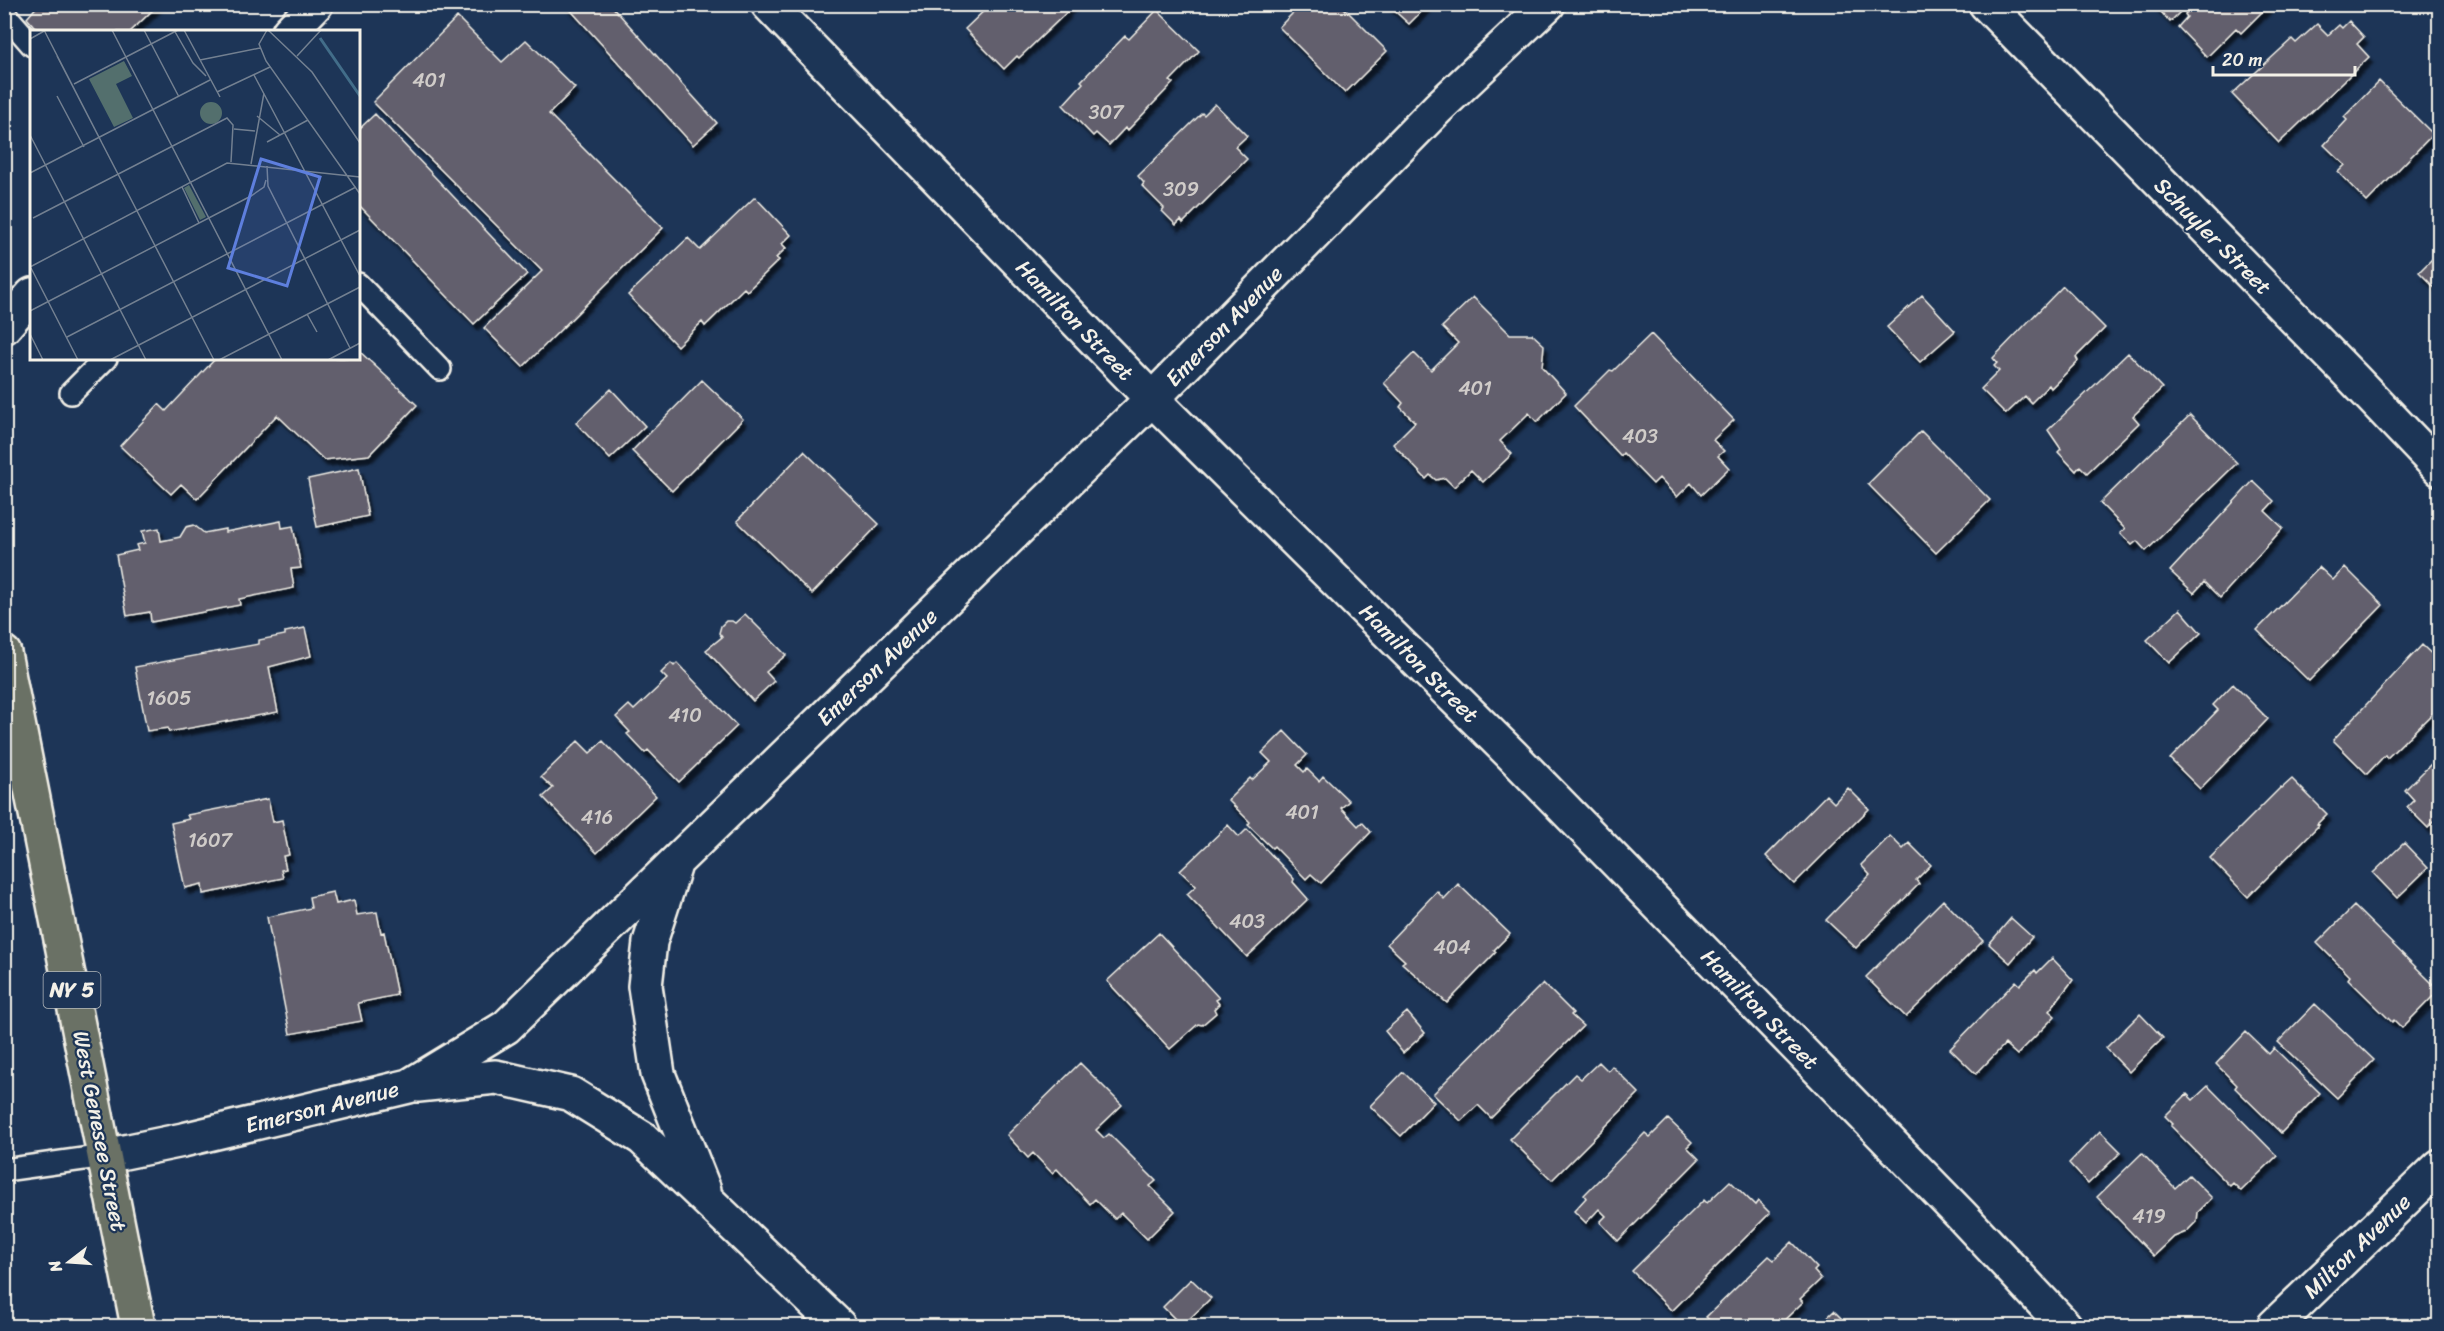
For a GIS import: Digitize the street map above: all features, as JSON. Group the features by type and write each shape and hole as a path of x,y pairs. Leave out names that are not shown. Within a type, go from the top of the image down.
{"main road":[{"name":"West Genesee Street","path":"4,653 138,1326"}],"street":[{"path":"291,30 316,4"},
{"name":"Hamilton Street","path":"768,4 1152,399 1512,755 2065,1326"},
{"name":"Emerson Avenue","path":"105,1156 183,1140 408,1086 506,1027 1152,399 1438,108 1548,4"},
{"name":"Schuyler Street","path":"1986,4 2352,377 2439,470"},
{"path":"4,327 30,297"},
{"path":"676,862 650,942 645,986 658,1074 708,1200"},
{"path":"408,1086 496,1077 571,1094 642,1138 839,1326"},
{"name":"Milton Avenue","path":"2274,1326 2439,1166"}],"lane":[{"path":"4,13 30,43"},
{"path":"360,286 440,369"},
{"path":"71,393 104,360"},
{"path":"4,1170 105,1156"}],"building":[{"path":"39,4 159,4 132,30 37,30 27,18"},
{"path":"565,4 610,4 717,123 693,145"},
{"path":"991,4 1073,4 1019,58 1017,56 1004,69 965,29"},
{"path":"1302,4 1340,4 1387,51 1345,93 1279,27"},
{"path":"1387,4 1429,4 1409,24"},
{"path":"2154,4 2188,4 2170,22"},
{"path":"2194,4 2270,4 2241,33 2236,28 2207,57 2178,27"},
{"path":"1157,10 1199,51 1170,81 1173,83 1127,131 1125,128 1109,145 1096,133 1093,136 1063,105 1083,83 1081,81 1125,36 1129,39"},
{"path":"457,17 502,62 526,40 575,88 549,114 663,228 523,367 484,328 542,271 373,102"},
{"path":"2349,21 2364,37 2357,44 2369,57 2279,143 2232,94 2292,39 2296,43 2317,24 2328,35 2339,25 2342,28"},
{"path":"2379,81 2433,134 2367,202 2338,172 2345,165 2324,145 2347,120 2344,117"},
{"path":"1215,104 1247,136 1235,147 1247,159 1183,223 1181,220 1176,225 1162,211 1164,208 1142,186 1144,183 1138,176 1202,113 1204,115"},
{"path":"375,114 527,274 474,324 360,206 360,128"},
{"path":"755,197 791,235 782,244 786,248 776,258 779,260 747,291 744,288 705,326 702,322 677,346 628,295 688,238 700,250"},
{"path":"2440,251 2440,293 2419,272"},
{"path":"2063,286 2105,328 2076,357 2078,361 2051,388 2049,385 2031,403 2025,396 2006,414 1981,389 1999,371 1994,366 1997,363 1993,358"},
{"path":"1922,295 1955,331 1920,362 1887,327"},
{"path":"1473,297 1510,334 1532,334 1544,345 1542,367 1566,393 1537,422 1529,413 1500,441 1512,454 1483,482 1471,470 1454,487 1445,478 1436,480 1430,475 1426,479 1393,444 1415,422 1400,407 1403,403 1384,383 1414,353 1431,370 1458,343 1442,327"},
{"path":"1651,334 1734,420 1713,440 1724,451 1718,456 1729,468 1701,495 1691,483 1677,497 1659,478 1653,484 1623,453 1621,456 1574,406"},
{"path":"360,352 417,405 369,455 324,460 277,415 197,499 181,484 171,494 120,446 159,404 166,411 214,360 360,360"},
{"path":"2128,353 2162,388 2133,416 2139,423 2087,473 2080,466 2076,471 2058,452 2061,449 2048,430"},
{"path":"702,380 743,419 672,491 632,451"},
{"path":"611,389 645,426 610,459 576,423"},
{"path":"2190,415 2237,463 2146,551 2137,541 2132,545 2120,533 2125,529 2100,503"},
{"path":"1921,431 1990,500 1936,553 1868,484"},
{"path":"804,451 879,524 812,594 737,521"},
{"path":"359,468 368,516 317,527 308,479"},
{"path":"2253,481 2274,501 2265,511 2283,528 2220,598 2204,582 2194,593 2170,571"},
{"path":"281,521 282,528 293,526 301,568 291,569 294,588 239,599 240,605 151,622 150,612 127,616 116,555 138,550 136,545 145,543 142,531 159,528 161,541 180,537 186,527 194,525 204,533 225,529 225,532"},
{"path":"2319,567 2333,580 2345,567 2383,605 2309,681 2257,630"},
{"path":"2180,609 2201,633 2169,663 2147,640"},
{"path":"745,614 786,655 766,672 774,681 753,701 706,650 722,637 719,633 726,621 735,623"},
{"path":"305,628 311,656 269,667 278,712 169,732 168,728 147,731 135,667 259,644 259,640"},
{"path":"2422,645 2440,662 2440,706 2387,758 2385,755 2367,774 2333,740"},
{"path":"671,663 674,666 677,663 737,726 679,782 648,750 645,753 627,734 630,732 616,717 629,705 634,710 667,679 661,673"},
{"path":"2233,684 2268,719 2200,789 2170,759 2218,710 2213,705"},
{"path":"1284,731 1307,755 1297,765 1304,772 1307,769 1319,781 1323,776 1349,801 1341,808 1358,826 1362,822 1371,832 1321,883 1311,874 1306,879 1274,846 1272,848 1248,825 1250,822 1228,800 1250,778 1252,780 1271,762 1262,753"},
{"path":"578,741 590,753 603,741 656,796 597,853 543,797 553,788 541,777"},
{"path":"2440,755 2440,816 2428,828 2407,807 2414,800 2405,790"},
{"path":"2292,779 2327,814 2248,897 2210,858 2281,787"},
{"path":"1848,788 1869,809 1794,884 1766,856 1826,795 1834,803"},
{"path":"268,799 273,822 282,820 289,855 283,856 286,869 281,870 283,878 203,894 202,884 185,888 171,823 189,819 187,815"},
{"path":"1228,825 1239,837 1247,829 1294,879 1293,882 1308,899 1247,957 1187,894 1196,886 1180,871"},
{"path":"1890,836 1903,849 1909,843 1931,865 1916,880 1919,884 1856,948 1826,920 1870,875 1861,865"},
{"path":"2404,843 2428,868 2397,898 2373,873"},
{"path":"1458,884 1510,934 1447,1003 1402,963 1405,961 1387,944 1437,891 1444,899"},
{"path":"333,892 336,904 354,900 357,915 377,912 381,933 384,932 397,995 358,1003 362,1021 290,1034 267,917 311,908 309,897"},
{"path":"1943,900 1983,941 1906,1017 1866,977"},
{"path":"2354,906 2439,990 2402,1028 2394,1020 2392,1022 2348,979 2350,976 2317,943"},
{"path":"2011,918 2032,937 2010,963 1989,944"},
{"path":"1159,933 1219,998 1216,1000 1219,1004 1214,1009 1216,1013 1202,1025 1198,1024 1170,1049 1107,981"},
{"path":"2052,958 2073,980 2049,1011 2055,1016 2017,1055 2005,1044 1976,1074 1950,1049 2016,981 2020,985"},
{"path":"1543,983 1583,1026 1491,1118 1478,1105 1461,1121 1433,1094"},
{"path":"2315,1004 2374,1060 2337,1098 2278,1042"},
{"path":"1407,1012 1425,1033 1403,1053 1385,1031"},
{"path":"2140,1014 2163,1038 2129,1072 2106,1048"},
{"path":"2246,1032 2269,1054 2274,1048 2320,1093 2281,1133 2235,1088 2237,1085 2216,1064"},
{"path":"1599,1062 1608,1071 1612,1066 1639,1093 1552,1180 1510,1139 1575,1074 1581,1079"},
{"path":"1080,1063 1122,1105 1096,1130 1104,1138 1109,1134 1156,1181 1150,1186 1175,1211 1147,1239 1121,1213 1115,1219 1095,1199 1090,1204 1057,1169 1052,1173 1033,1153 1028,1158 1007,1135"},
{"path":"1403,1072 1434,1102 1401,1136 1370,1106"},
{"path":"2208,1086 2277,1156 2241,1191 2233,1183 2230,1186 2171,1126 2173,1124 2165,1116 2187,1094 2193,1100"},
{"path":"1668,1119 1692,1142 1687,1147 1699,1159 1618,1241 1600,1222 1606,1216 1599,1209 1586,1223 1574,1211 1586,1198 1584,1195 1645,1133 1650,1137"},
{"path":"2100,1131 2121,1152 2088,1184 2069,1163"},
{"path":"2142,1153 2175,1188 2189,1175 2212,1198 2198,1212 2197,1221 2186,1232 2174,1237 2154,1256 2097,1197"},
{"path":"1730,1181 1755,1205 1758,1201 1770,1213 1672,1311 1632,1271 1704,1200 1707,1203"},
{"path":"1792,1242 1817,1268 1814,1271 1821,1279 1800,1299 1803,1302 1778,1326 1716,1326 1706,1317 1769,1256 1774,1260"},
{"path":"1191,1279 1211,1298 1182,1326 1163,1307"},
{"path":"1834,1311 1849,1326 1818,1326"}]}
